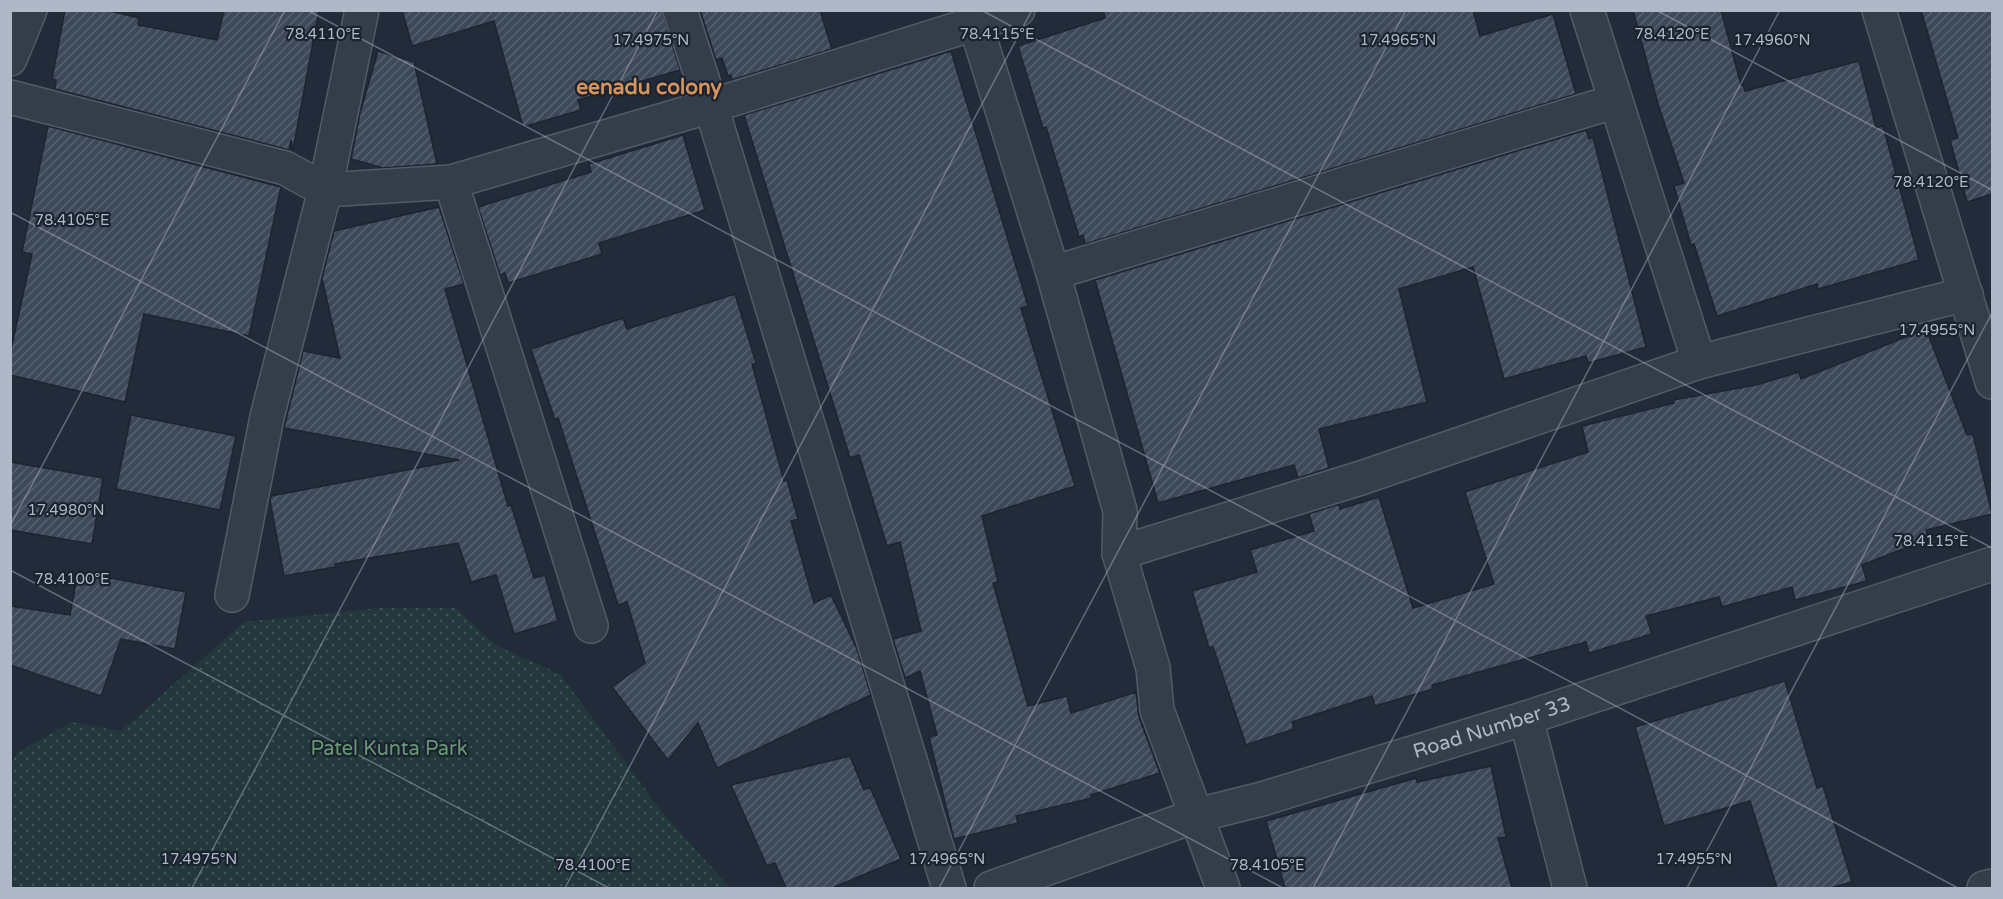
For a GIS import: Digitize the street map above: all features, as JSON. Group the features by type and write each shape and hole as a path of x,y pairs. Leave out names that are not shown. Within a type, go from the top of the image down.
{"street":[{"path":"232,595 267,417 325,190 362,10"},
{"path":"680,10 949,888"},
{"path":"10,98 285,168 325,190 451,182 711,106 973,18 1018,10"},
{"path":"1587,10 1700,362"},
{"path":"1879,10 1992,382"},
{"path":"10,59 29,11"},
{"path":"973,18 1053,273 1120,511 1119,553 1153,668 1157,710 1174,761 1198,815 1223,888"},
{"path":"1053,273 1616,101"},
{"path":"451,182 591,626"},
{"path":"1119,553 1361,478 1700,362 1966,294"},
{"name":"Road Number 33","path":"991,888 1198,815 1262,799 1526,718 1992,564"},
{"path":"1526,718 1570,888"},
{"path":"1984,888 1992,886"}],"green space":[{"name":"Patel Kunta Park","path":"379,608 456,608 497,646 560,674 663,813 730,888 11,888 10,765 17,753 71,722 121,731 244,622"}],"building":[{"path":"65,10 106,10 139,18 138,25 217,40 224,10 319,10 293,150 291,140 289,150 55,89 56,80 52,79"},
{"path":"402,10 662,10 680,70 578,100 581,110 523,127 494,21 412,46"},
{"path":"700,10 820,10 832,49 732,80 731,75 728,76 722,58 716,60"},
{"path":"1103,10 1473,10 1480,36 1553,14 1576,94 1085,244 1083,235 1079,237 1046,127 1043,128 1018,46 1105,18"},
{"path":"1633,10 1721,10 1741,85 1743,84 1745,91 1859,61 1876,128 1883,126 1919,260 1818,289 1817,284 1717,316 1694,244 1691,245 1674,186 1684,183 1658,104"},
{"path":"1921,10 1992,10 1992,194 1967,202 1950,140 1958,138"},
{"path":"378,51 414,62 437,164 383,168 351,159 360,113"},
{"path":"951,51 1028,306 1021,308 1075,486 982,516 998,582 993,583 1028,706 1067,696 1071,713 1136,692 1139,717 1160,773 1091,795 1092,798 1016,816 1018,823 954,839 929,737 937,735 920,671 905,678 893,639 921,631 900,542 887,546 859,455 850,458 744,115"},
{"path":"48,126 281,187 249,336 144,314 125,402 10,375 10,354 32,254 22,252"},
{"path":"1586,130 1589,139 1593,137 1646,347 1588,363 1586,356 1504,379 1473,267 1399,289 1427,402 1319,429 1329,468 1298,478 1294,465 1158,503 1095,280"},
{"path":"683,135 705,210 599,243 602,254 508,283 505,273 500,275 478,207 591,172 589,164"},
{"path":"439,207 464,284 445,289 508,506 511,505 534,578 545,575 558,621 514,634 496,575 471,582 458,543 335,564 335,567 284,576 270,500 271,496 459,460 284,428 303,351 340,358 322,278 334,231"},
{"path":"735,294 756,363 752,364 784,481 787,480 798,519 791,521 814,603 831,595 857,649 871,695 717,768 698,723 668,760 612,687 645,663 627,602 618,605 558,418 555,420 531,349 623,318 627,329"},
{"path":"1926,329 1967,435 1973,434 1992,514 1926,530 1929,539 1862,565 1867,581 1795,600 1792,587 1722,607 1719,597 1646,616 1652,634 1589,653 1586,642 1432,685 1433,689 1375,706 1372,696 1292,722 1294,729 1246,745 1213,647 1209,648 1192,591 1257,572 1250,550 1314,531 1309,514 1339,504 1340,509 1379,497 1413,608 1494,584 1465,492 1588,452 1582,426 1674,403 1673,400 1756,385 1799,372 1801,379"},
{"path":"131,415 236,436 220,510 116,489"},
{"path":"10,462 103,478 92,544 10,530"},
{"path":"78,572 186,592 175,649 121,639 101,696 10,665 10,606 70,615"},
{"path":"1785,681 1817,788 1823,786 1852,882 1830,888 1777,888 1750,801 1664,826 1635,727"},
{"path":"850,756 864,790 870,787 901,859 832,888 786,888 775,863 767,866 731,785"},
{"path":"1491,766 1506,837 1498,838 1512,888 1285,888 1266,821 1416,778 1417,782"}],"district":[{"name":"eenadu colony","path":"649,87"}]}
